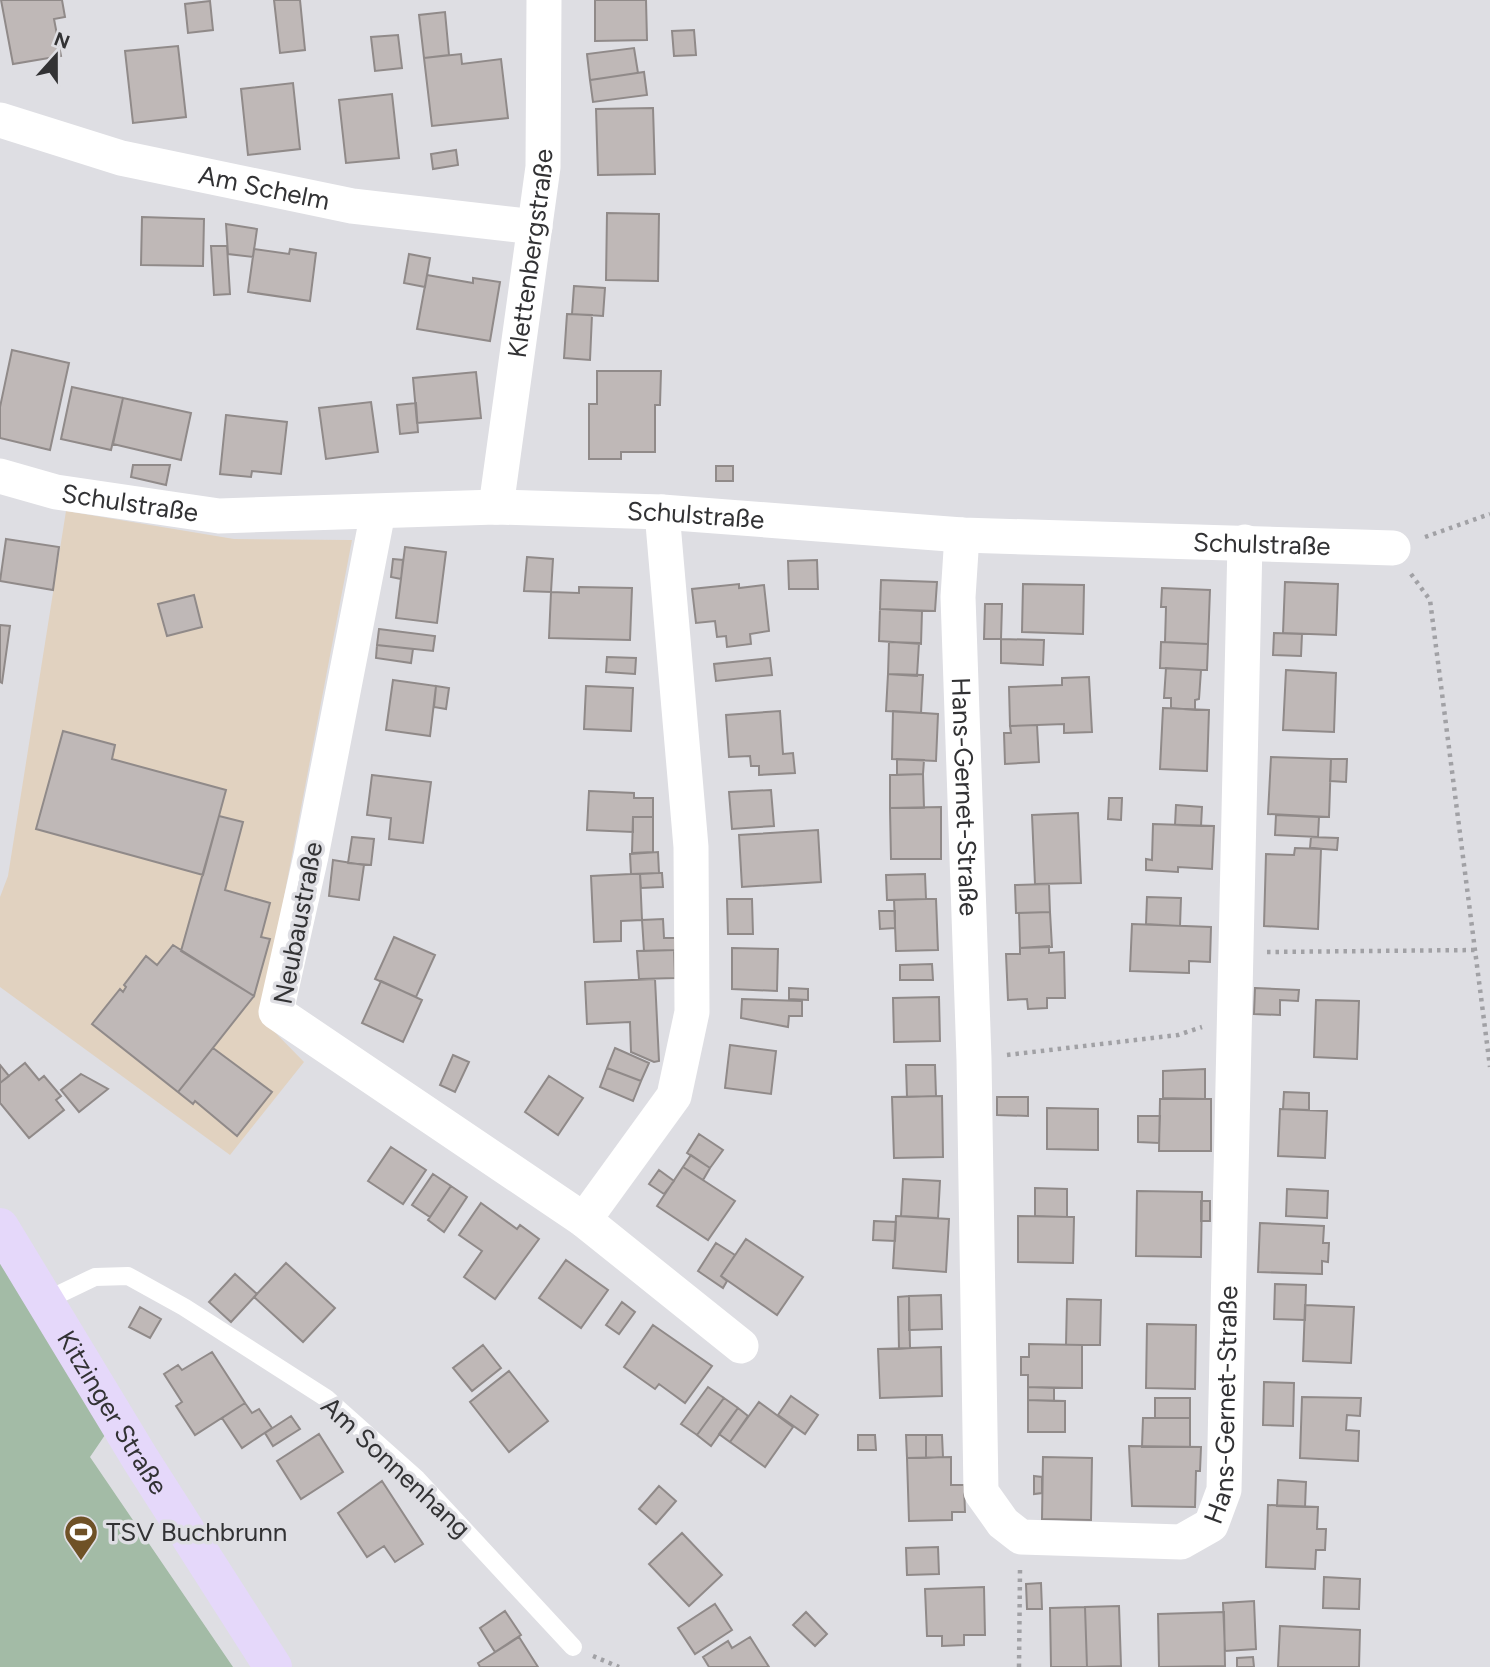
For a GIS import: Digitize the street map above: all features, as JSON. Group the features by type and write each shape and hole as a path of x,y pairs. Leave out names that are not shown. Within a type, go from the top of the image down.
{"street":[{"name":"Klettenbergstraße","path":"496,507 542,167 544,0"},
{"name":"Am Schelm","path":"0,120 121,158 352,206 535,226"},
{"name":"Schulstraße","path":"0,476 56,492 219,516 496,507 662,512 962,535 1393,548"},
{"name":"Neubaustraße","path":"378,512 311,856 276,1012 584,1220 741,1346"},
{"path":"584,1220 674,1096 692,1012 691,847 662,512"},
{"name":"Hans-Gernet-Straße","path":"962,535 958,597 974,1059 982,1492 1003,1523 1021,1537 1181,1542 1211,1525 1224,1490 1232,1016 1245,542"},
{"name":"Kitzinger Straße","path":"0,1227 141,1460 273,1667"}],"lane":[{"name":"Am Sonnenhang","path":"45,1301 95,1277 128,1276 184,1307 326,1398 417,1479 573,1647"}],"path":[{"path":"1490,514 1393,548 1430,600 1490,1067"},
{"path":"1235,953 1476,950"},
{"path":"974,1059 1178,1035 1232,1016"},
{"path":"1019,1667 1021,1537"}],"shaded area":[{"path":"66,511 234,539 352,540 261,1018 304,1062 230,1155 0,987 0,897 8,876"}],"green space":[{"name":"TSV Buchbrunn","path":"0,1262 105,1435 90,1457 233,1667 0,1667"}],"building":[{"path":"1,0 62,0 65,17 54,19 61,56 13,64"},
{"path":"274,0 300,0 305,50 280,53"},
{"path":"595,0 646,0 647,40 595,41"},
{"path":"210,1 213,30 188,33 185,4"},
{"path":"445,12 449,55 424,58 419,15"},
{"path":"694,30 696,55 674,56 672,31"},
{"path":"398,35 402,68 375,71 371,37"},
{"path":"178,46 186,117 133,123 125,51"},
{"path":"634,48 638,73 590,80 587,54"},
{"path":"461,54 462,64 501,59 508,118 432,126 424,58"},
{"path":"644,72 647,95 593,102 590,80"},
{"path":"293,83 300,149 248,155 241,89"},
{"path":"392,94 399,158 346,163 339,100"},
{"path":"653,108 655,174 598,175 596,109"},
{"path":"456,150 458,165 433,169 431,154"},
{"path":"607,213 659,214 658,281 606,280"},
{"path":"142,217 204,219 203,266 141,265"},
{"path":"226,224 257,229 253,257 228,254"},
{"path":"211,246 227,246 230,294 214,295"},
{"path":"254,249 289,254 290,249 316,253 310,301 248,292"},
{"path":"409,254 430,258 425,287 404,283"},
{"path":"427,275 473,283 473,278 500,282 490,341 417,329"},
{"path":"574,286 605,288 603,316 572,314"},
{"path":"567,314 592,315 590,360 564,358"},
{"path":"12,350 69,363 50,450 0,438 0,407"},
{"path":"597,371 661,371 660,405 655,405 655,452 621,452 621,459 589,459 589,404 597,404"},
{"path":"476,372 481,418 417,423 413,378"},
{"path":"72,387 123,398 111,450 61,439"},
{"path":"123,398 191,413 181,460 113,444"},
{"path":"371,402 378,452 326,459 319,408"},
{"path":"416,403 418,432 400,434 397,405"},
{"path":"226,415 287,422 281,474 252,471 251,477 220,474"},
{"path":"133,465 170,465 166,485 131,477"},
{"path":"716,466 733,466 733,481 716,481"},
{"path":"6,539 59,547 53,590 0,581"},
{"path":"405,547 446,552 437,623 396,618"},
{"path":"527,557 553,559 551,592 524,591"},
{"path":"393,559 403,560 401,579 391,577"},
{"path":"817,560 818,589 789,589 788,561"},
{"path":"881,580 937,582 935,611 880,609"},
{"path":"1285,582 1338,584 1336,635 1283,633"},
{"path":"739,584 739,588 764,585 769,631 750,634 751,644 727,647 726,636 717,637 715,621 696,623 692,589"},
{"path":"1023,584 1084,585 1083,634 1022,632"},
{"path":"579,587 632,588 630,640 549,638 551,592 579,593"},
{"path":"1162,588 1210,590 1208,644 1165,642 1166,607 1161,607"},
{"path":"194,595 202,627 167,636 158,604"},
{"path":"985,604 1002,604 1001,639 984,639"},
{"path":"880,609 922,611 921,644 879,641"},
{"path":"0,625 10,626 2,683 0,682"},
{"path":"379,629 435,636 433,651 377,645"},
{"path":"1274,633 1302,634 1301,656 1273,655"},
{"path":"1001,639 1044,640 1043,665 1001,663"},
{"path":"889,642 919,643 917,676 888,674"},
{"path":"1161,642 1208,644 1207,670 1160,668"},
{"path":"377,645 413,649 411,663 376,658"},
{"path":"607,657 636,658 635,674 606,672"},
{"path":"770,658 772,675 716,681 714,664"},
{"path":"1166,668 1201,670 1199,699 1195,700 1195,710 1171,708 1171,698 1164,698"},
{"path":"1286,670 1336,673 1334,732 1283,730"},
{"path":"888,674 923,675 921,713 886,711"},
{"path":"1089,677 1092,732 1064,733 1064,724 1010,726 1009,687 1062,685 1062,678"},
{"path":"393,680 436,686 430,736 386,730"},
{"path":"436,686 449,688 446,709 434,707"},
{"path":"586,686 633,688 631,731 584,729"},
{"path":"1163,708 1209,710 1207,771 1160,769"},
{"path":"780,711 783,754 793,753 795,773 759,775 759,766 751,766 750,756 729,757 726,715"},
{"path":"893,711 938,714 936,761 892,759"},
{"path":"1037,725 1039,762 1005,764 1004,733 1011,733 1010,726"},
{"path":"63,731 115,745 112,759 226,790 203,875 36,829"},
{"path":"1271,757 1331,759 1329,817 1268,814"},
{"path":"897,759 924,760 923,774 897,775"},
{"path":"1331,759 1347,759 1346,782 1330,781"},
{"path":"923,774 924,808 890,808 890,775"},
{"path":"372,775 431,782 423,843 389,839 391,818 367,815"},
{"path":"771,790 774,826 732,829 729,792"},
{"path":"589,791 634,793 634,798 653,798 653,817 633,817 633,832 587,830"},
{"path":"1109,798 1122,798 1121,820 1108,819"},
{"path":"1176,805 1202,807 1201,826 1175,825"},
{"path":"941,807 941,859 891,859 890,808"},
{"path":"1078,813 1081,883 1035,884 1032,815"},
{"path":"1276,815 1319,817 1318,837 1275,835"},
{"path":"219,816 243,822 225,890 270,903 261,937 270,939 254,996 181,951"},
{"path":"633,817 653,817 653,852 632,853"},
{"path":"1153,824 1214,826 1212,869 1178,867 1178,872 1146,870 1146,859 1152,860"},
{"path":"818,830 821,882 742,887 739,835"},
{"path":"352,837 374,839 371,865 348,863"},
{"path":"1311,837 1338,838 1337,850 1310,848"},
{"path":"1295,848 1321,849 1318,929 1264,926 1266,854 1294,855"},
{"path":"658,852 659,873 631,874 630,854"},
{"path":"333,860 364,865 359,900 329,896"},
{"path":"662,873 663,887 641,888 640,874"},
{"path":"640,874 642,920 621,921 621,941 594,942 591,876"},
{"path":"925,874 926,899 887,900 886,875"},
{"path":"1049,884 1050,912 1016,913 1015,885"},
{"path":"1147,897 1181,898 1180,926 1146,924"},
{"path":"727,899 752,899 753,934 728,934"},
{"path":"936,899 938,950 896,951 894,900"},
{"path":"879,911 895,911 895,928 880,929"},
{"path":"1050,912 1052,947 1020,948 1019,913"},
{"path":"663,919 664,938 675,938 675,950 644,951 642,920"},
{"path":"1132,924 1211,927 1210,962 1189,961 1189,973 1130,971"},
{"path":"394,937 435,955 416,997 375,979"},
{"path":"173,945 254,996 178,1092 92,1024 120,989 123,992 126,987 124,985 146,956 157,965"},
{"path":"1049,946 1049,953 1064,952 1065,998 1047,998 1047,1008 1028,1009 1027,999 1008,1000 1006,954 1020,954 1020,948"},
{"path":"732,948 778,949 777,991 732,989"},
{"path":"674,950 675,978 639,979 637,951"},
{"path":"932,964 933,980 900,980 900,965"},
{"path":"655,979 659,1061 654,1062 631,1052 630,1022 587,1024 585,982"},
{"path":"381,981 422,1000 403,1042 362,1023"},
{"path":"789,988 808,989 808,1000 789,999"},
{"path":"1255,988 1299,990 1298,1001 1280,1000 1280,1015 1254,1014"},
{"path":"939,997 940,1041 894,1042 893,998"},
{"path":"742,999 802,1001 802,1016 789,1016 788,1027 741,1018"},
{"path":"1316,1000 1359,1001 1357,1059 1314,1057"},
{"path":"730,1045 776,1051 771,1094 725,1088"},
{"path":"213,1048 272,1092 237,1136 195,1101 193,1104 178,1092"},
{"path":"615,1048 649,1063 641,1081 607,1068"},
{"path":"453,1055 469,1062 455,1092 440,1085"},
{"path":"25,1063 39,1080 44,1076 61,1096 56,1100 64,1110 29,1138 0,1103 0,1083"},
{"path":"0,1065 9,1076 0,1083"},
{"path":"906,1065 935,1065 936,1096 907,1097"},
{"path":"607,1068 641,1081 633,1101 600,1087"},
{"path":"1205,1069 1205,1099 1163,1098 1163,1071"},
{"path":"81,1074 108,1089 79,1112 61,1090"},
{"path":"549,1076 583,1098 558,1135 525,1112"},
{"path":"1284,1092 1309,1093 1309,1110 1283,1109"},
{"path":"942,1096 943,1157 894,1158 892,1097"},
{"path":"997,1097 1028,1097 1028,1116 997,1115"},
{"path":"1160,1099 1211,1099 1211,1151 1159,1151"},
{"path":"1047,1108 1098,1109 1098,1150 1047,1149"},
{"path":"1280,1109 1327,1111 1325,1158 1278,1156"},
{"path":"1138,1116 1160,1116 1159,1143 1138,1142"},
{"path":"699,1134 723,1150 710,1168 687,1153"},
{"path":"391,1147 426,1170 403,1204 368,1181"},
{"path":"691,1155 710,1168 703,1180 683,1167"},
{"path":"683,1167 735,1201 708,1240 657,1206"},
{"path":"659,1170 674,1181 664,1194 649,1184"},
{"path":"433,1174 451,1186 430,1217 412,1205"},
{"path":"903,1179 940,1181 938,1218 901,1216"},
{"path":"451,1186 467,1197 444,1232 428,1220"},
{"path":"1035,1188 1067,1189 1067,1217 1035,1216"},
{"path":"1287,1189 1328,1191 1327,1218 1286,1216"},
{"path":"1137,1191 1202,1192 1201,1257 1136,1256"},
{"path":"1201,1201 1210,1201 1210,1221 1201,1221"},
{"path":"481,1203 517,1229 520,1225 539,1239 495,1299 464,1277 482,1251 459,1235"},
{"path":"896,1216 949,1219 946,1272 893,1268"},
{"path":"1018,1216 1074,1217 1073,1263 1018,1262"},
{"path":"874,1221 896,1222 895,1241 873,1240"},
{"path":"1260,1223 1324,1226 1323,1243 1329,1243 1328,1262 1322,1261 1322,1274 1258,1272"},
{"path":"746,1239 803,1277 777,1315 721,1276"},
{"path":"716,1243 735,1255 721,1276 727,1281 723,1288 698,1271"},
{"path":"566,1260 608,1290 581,1328 539,1298"},
{"path":"286,1263 335,1308 303,1342 254,1297"},
{"path":"235,1274 257,1294 231,1322 209,1302"},
{"path":"1275,1284 1306,1285 1305,1320 1274,1319"},
{"path":"941,1295 942,1329 909,1330 909,1296"},
{"path":"909,1296 910,1348 899,1349 898,1297"},
{"path":"1067,1299 1101,1300 1100,1345 1066,1345"},
{"path":"622,1302 635,1312 619,1334 606,1325"},
{"path":"1305,1305 1354,1307 1351,1363 1303,1361"},
{"path":"140,1307 161,1319 150,1338 129,1327"},
{"path":"1147,1324 1196,1325 1195,1389 1146,1388"},
{"path":"653,1325 712,1366 685,1403 659,1384 655,1389 624,1367"},
{"path":"1029,1344 1082,1345 1082,1388 1028,1387 1028,1375 1021,1375 1021,1357 1029,1357"},
{"path":"483,1345 501,1368 472,1391 453,1368"},
{"path":"941,1347 942,1396 880,1398 878,1349"},
{"path":"212,1352 245,1403 195,1435 176,1406 182,1402 164,1374 178,1365 182,1370"},
{"path":"509,1371 548,1421 509,1452 470,1402"},
{"path":"1264,1382 1294,1383 1293,1426 1263,1425"},
{"path":"708,1387 724,1398 697,1435 681,1424"},
{"path":"1028,1387 1054,1388 1054,1401 1028,1400"},
{"path":"791,1396 818,1415 805,1434 778,1415"},
{"path":"1302,1397 1361,1398 1360,1416 1347,1415 1346,1430 1359,1431 1358,1461 1300,1458"},
{"path":"724,1398 738,1408 711,1446 697,1435"},
{"path":"1155,1398 1190,1398 1190,1418 1155,1418"},
{"path":"1028,1400 1065,1401 1065,1432 1028,1432"},
{"path":"759,1402 793,1427 765,1467 730,1442"},
{"path":"245,1403 252,1413 259,1409 272,1428 242,1448 222,1418"},
{"path":"738,1408 748,1416 730,1442 719,1434"},
{"path":"291,1416 300,1429 273,1446 265,1433"},
{"path":"1143,1418 1190,1418 1190,1447 1142,1447"},
{"path":"319,1434 343,1472 301,1499 277,1461"},
{"path":"858,1435 875,1435 876,1450 858,1450"},
{"path":"906,1435 926,1435 926,1458 907,1458"},
{"path":"926,1435 942,1435 943,1457 926,1458"},
{"path":"1129,1446 1201,1447 1200,1471 1196,1471 1195,1507 1132,1506"},
{"path":"951,1457 951,1485 964,1485 965,1512 952,1512 952,1520 909,1521 907,1458"},
{"path":"1043,1457 1092,1458 1091,1520 1042,1519"},
{"path":"1034,1476 1042,1477 1042,1493 1034,1494"},
{"path":"1278,1480 1306,1482 1305,1507 1277,1506"},
{"path":"382,1481 423,1544 395,1562 384,1546 367,1557 338,1513"},
{"path":"659,1486 676,1501 656,1524 639,1509"},
{"path":"1268,1505 1318,1507 1317,1529 1326,1529 1325,1550 1316,1550 1315,1569 1266,1567"},
{"path":"682,1533 722,1575 689,1606 649,1564"},
{"path":"938,1547 939,1574 907,1575 906,1548"},
{"path":"1324,1577 1360,1579 1359,1609 1323,1608"},
{"path":"1041,1583 1042,1609 1027,1609 1026,1584"},
{"path":"984,1587 985,1635 964,1635 964,1645 942,1646 942,1636 927,1636 925,1589"},
{"path":"1254,1601 1256,1649 1225,1651 1223,1603"},
{"path":"715,1604 732,1630 695,1654 678,1628"},
{"path":"1119,1606 1121,1666 1087,1667 1085,1607"},
{"path":"1085,1607 1087,1667 1051,1667 1050,1608"},
{"path":"505,1611 521,1635 495,1652 480,1628"},
{"path":"806,1612 827,1634 815,1646 793,1625"},
{"path":"1224,1612 1225,1666 1159,1667 1158,1614"},
{"path":"1280,1626 1360,1630 1359,1667 1278,1667"},
{"path":"519,1637 538,1667 480,1667 478,1663"},
{"path":"750,1637 769,1667 709,1667 703,1657 728,1641 732,1648"},
{"path":"1253,1657 1254,1667 1237,1667 1237,1658"}],"place":[{"name":"TSV Buchbrunn","path":"81,1562"}]}
